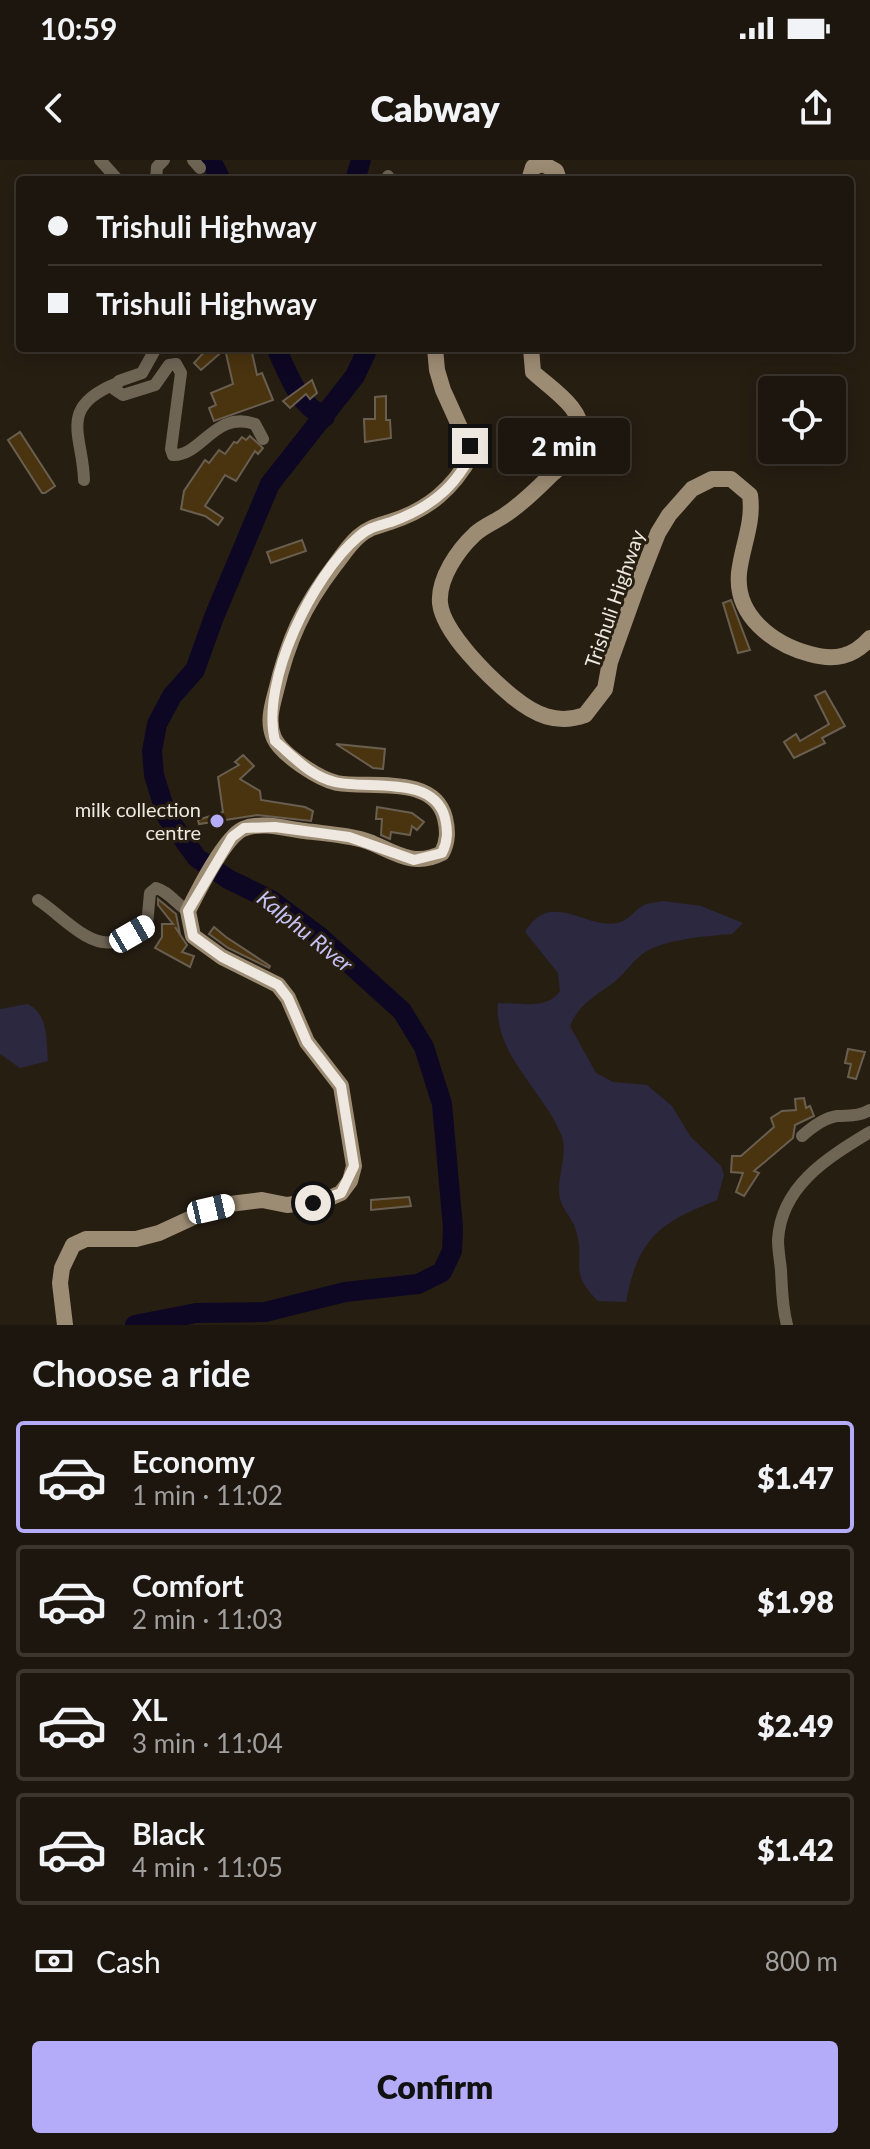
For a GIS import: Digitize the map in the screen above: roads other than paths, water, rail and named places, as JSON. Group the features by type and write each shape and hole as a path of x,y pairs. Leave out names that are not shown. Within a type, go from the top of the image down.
{"street":[{"path":"100,160 114,176"},
{"path":"538,162 548,165 558,176"},
{"path":"84,480 76,441 79,415 85,404 115,384 142,373 154,352"},
{"path":"65,1325 60,1283 62,1268 73,1245 86,1239 136,1239 230,1204 262,1200 287,1205 325,1200 341,1193 350,1181 354,1166 341,1086 307,1042 288,998 278,985 222,957 193,936 188,911 232,837 244,828 255,826 349,837 414,860 442,853 447,843 443,810 433,798 383,784 338,783 310,772 275,741 271,709 288,643 298,620 356,538 372,526 391,522 436,500 451,487 472,454 443,390 435,352"},
{"name":"Trishuli Highway","path":"531,352 533,372 577,415 581,429 578,446 516,507 473,535 444,576 440,593 440,606 461,643 500,686 541,715 556,720 585,715 605,689 610,662 658,533 682,497 712,479 731,479 750,495 752,517 739,571 739,587 747,609 760,629 784,646 816,656 843,658 856,652 870,638"},
{"path":"115,384 116,393 123,395 155,385 169,365 176,364 181,373 171,449 173,455 186,453 212,430 238,423 255,424 263,439"},
{"path":"38,900 80,932 103,942 124,939 147,925 150,893 156,888 163,890 178,906 188,911"},
{"path":"802,1136 826,1119 855,1117 870,1110"},
{"path":"787,1325 780,1301 778,1239 784,1212 800,1183 816,1167 870,1132"}],"waterway":[{"path":"211,160 219,176"},
{"name":"Kalphu River","path":"356,176 361,160"},
{"path":"278,352 301,397 325,417"},
{"name":"Kalphu River","path":"135,1325 196,1313 265,1312 345,1292 418,1284 442,1272 452,1251 453,1228 442,1104 424,1047 402,1011 319,936 271,900 228,879 197,858 167,817 154,775 152,751 157,724 172,696 195,670 270,484 355,376 366,352"}],"place":[{"name":"milk collection centre","path":"217,821"}]}
